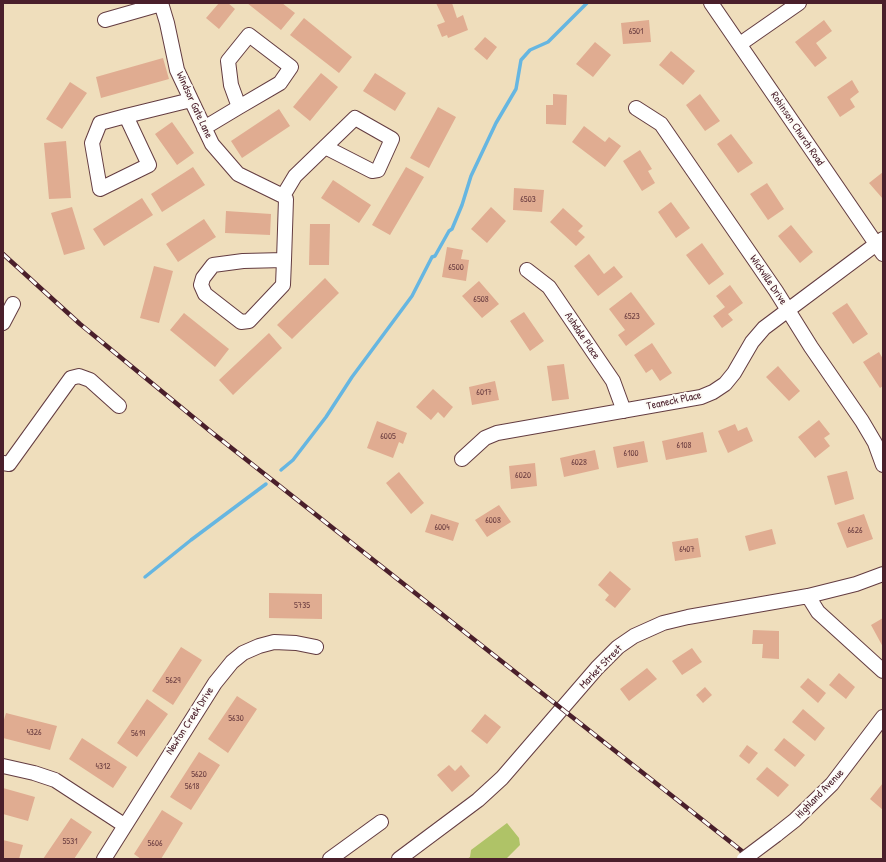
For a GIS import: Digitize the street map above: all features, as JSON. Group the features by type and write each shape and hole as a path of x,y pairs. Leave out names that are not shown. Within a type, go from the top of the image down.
{"street":[{"path":"105,20 161,3"},
{"name":"Windsor Gate Lane","path":"161,3 168,23 178,70 212,144 238,174 283,196"},
{"name":"Robinson Church Road","path":"712,3 881,246"},
{"path":"740,44 799,3"},
{"path":"204,128 240,107 280,83 291,67 249,35 228,61 231,85 240,107"},
{"path":"126,116 149,165 100,189 92,143 100,123 126,116 191,100"},
{"name":"Wickville Drive","path":"636,108 661,124 862,421 875,444 883,465"},
{"path":"284,260 243,261 213,265 203,278 201,285 205,294 240,322 249,321 283,285 284,260 286,199 283,196 295,176 325,147 355,118 392,139 378,170 372,171 325,147"},
{"name":"Teaneck Place","path":"462,459 479,442 497,433 624,412 701,397 713,392 725,384 734,373 752,342 764,328 881,246"},
{"name":"Ashdale Place","path":"527,270 549,287 613,381 624,412"},
{"path":"3,323 13,304"},
{"path":"6,463 71,378 79,376 90,380 119,406"},
{"name":"Market Street","path":"399,859 478,800 502,778 598,668 618,647 634,636 663,623 688,617 808,596 856,584 883,574"},
{"path":"808,596 818,612 883,671"},
{"name":"Newton Creek Drive","path":"104,859 124,825 215,683 232,662 243,653 259,646 274,642 296,643 316,648"},
{"name":"Highland Avenue","path":"744,859 795,820 832,784 883,717"},
{"path":"3,766 34,773 55,780 124,825"},
{"path":"330,859 381,822"}],"green space":[{"path":"507,823 519,838 520,845 506,859 467,859 470,857 471,850"}],"building":[{"path":"219,3 228,3 235,9 219,29 206,18"},
{"path":"247,3 282,3 295,13 281,30"},
{"path":"436,3 452,3 457,18 463,15 468,30 448,38 447,35 442,37 437,25 445,22"},
{"path":"304,18 352,57 339,73 290,35"},
{"path":"649,20 651,42 623,44 621,23"},
{"path":"824,20 832,31 816,43 827,58 815,67 795,42"},
{"path":"485,37 497,47 487,60 474,49"},
{"path":"595,42 611,55 593,77 576,64"},
{"path":"671,51 695,71 683,85 659,65"},
{"path":"163,58 169,79 101,98 96,77"},
{"path":"321,73 338,87 310,121 293,107"},
{"path":"375,73 406,93 395,111 363,91"},
{"path":"852,80 859,92 850,99 855,107 840,117 827,97"},
{"path":"70,82 87,93 62,129 46,119"},
{"path":"553,94 567,95 566,125 546,124 546,105 553,105"},
{"path":"700,94 720,121 705,131 686,105"},
{"path":"438,107 456,117 429,168 410,158"},
{"path":"279,109 290,126 242,158 231,141"},
{"path":"172,122 194,153 177,165 155,134"},
{"path":"584,126 605,142 609,137 621,146 605,167 572,142"},
{"path":"731,134 753,163 738,173 717,144"},
{"path":"66,141 71,198 49,199 44,143"},
{"path":"640,150 652,169 648,171 655,183 642,191 623,161"},
{"path":"193,167 205,185 162,212 151,194"},
{"path":"406,167 424,177 390,235 372,225"},
{"path":"883,172 883,199 869,183"},
{"path":"333,180 371,205 359,223 321,198"},
{"path":"767,183 784,209 768,220 750,194"},
{"path":"514,188 544,190 542,212 513,210"},
{"path":"142,198 153,215 104,246 93,229"},
{"path":"671,202 690,228 676,238 658,212"},
{"path":"72,207 85,249 64,255 51,213"},
{"path":"491,207 506,221 487,243 471,229"},
{"path":"563,208 583,226 578,231 585,237 576,246 550,222"},
{"path":"226,211 271,214 270,235 225,233"},
{"path":"204,219 216,237 178,262 166,244"},
{"path":"310,224 330,224 329,265 309,265"},
{"path":"791,225 813,252 800,263 778,236"},
{"path":"702,243 724,274 709,285 686,255"},
{"path":"447,247 463,250 461,259 469,260 466,281 442,277"},
{"path":"589,254 604,274 614,266 623,277 598,296 574,266"},
{"path":"154,266 173,271 159,323 140,318"},
{"path":"325,278 339,293 292,339 277,325"},
{"path":"479,281 499,304 482,318 462,296"},
{"path":"730,285 743,303 728,314 733,320 722,328 713,316 725,307 716,296"},
{"path":"631,292 655,324 626,346 618,335 625,330 609,309"},
{"path":"847,303 868,334 853,344 832,313"},
{"path":"524,312 544,341 530,351 510,321"},
{"path":"184,313 229,349 215,367 170,330"},
{"path":"269,333 282,348 233,395 219,380"},
{"path":"652,343 672,373 660,381 652,369 646,373 634,355"},
{"path":"879,352 883,359 883,386 880,388 863,362"},
{"path":"564,364 569,399 552,401 547,366"},
{"path":"778,366 800,391 789,401 766,377"},
{"path":"495,381 499,400 472,405 469,387"},
{"path":"433,389 453,407 444,418 438,412 431,420 416,407"},
{"path":"819,420 830,434 824,438 830,446 815,458 798,437"},
{"path":"377,421 407,433 403,444 399,442 393,458 367,448"},
{"path":"735,424 738,431 747,427 753,441 728,453 718,431"},
{"path":"703,432 707,452 666,460 662,441"},
{"path":"644,441 648,462 617,468 613,447"},
{"path":"595,450 599,469 564,477 560,458"},
{"path":"535,463 537,486 511,489 509,466"},
{"path":"847,471 854,499 835,505 827,476"},
{"path":"399,472 424,503 411,514 386,483"},
{"path":"499,505 511,522 487,537 475,520"},
{"path":"431,514 459,523 453,541 425,532"},
{"path":"864,514 873,539 847,548 837,523"},
{"path":"772,529 776,544 749,551 745,536"},
{"path":"698,538 701,557 675,561 672,542"},
{"path":"610,571 631,589 615,608 605,600 609,595 598,585"},
{"path":"269,593 322,594 322,619 269,618"},
{"path":"883,618 883,647 871,625"},
{"path":"753,630 779,631 779,659 762,658 763,644 752,644"},
{"path":"181,647 202,660 173,705 152,691"},
{"path":"692,648 702,662 682,675 672,661"},
{"path":"647,668 657,679 629,701 620,689"},
{"path":"839,673 855,687 846,699 829,685"},
{"path":"808,678 826,693 818,703 800,687"},
{"path":"705,687 712,695 703,703 696,695"},
{"path":"237,696 257,709 228,753 208,739"},
{"path":"147,699 168,714 137,757 117,743"},
{"path":"803,709 825,728 815,741 792,722"},
{"path":"6,713 57,726 50,750 3,738 3,723"},
{"path":"485,714 501,727 487,744 471,731"},
{"path":"82,738 127,767 113,788 69,759"},
{"path":"784,738 805,755 795,767 774,750"},
{"path":"747,745 758,753 749,764 739,756"},
{"path":"199,752 220,765 191,810 170,797"},
{"path":"449,765 455,771 461,765 470,776 452,792 437,775"},
{"path":"767,767 789,785 778,797 756,779"},
{"path":"883,783 883,810 870,799"},
{"path":"3,788 35,797 28,821 3,814"},
{"path":"162,810 183,823 161,859 141,859 134,854"},
{"path":"71,818 92,832 74,859 43,859"},
{"path":"3,840 23,845 19,859 3,859"}],"waterway":[{"path":"281,470 293,460 326,417 352,377 412,296 432,257 435,256 449,231 452,229 462,205 471,176 496,123 516,89 521,60 530,50 548,42 587,3"},
{"path":"145,577 191,540 266,484"}],"railway":[{"path":"3,254 80,324 210,431 752,859"}]}
